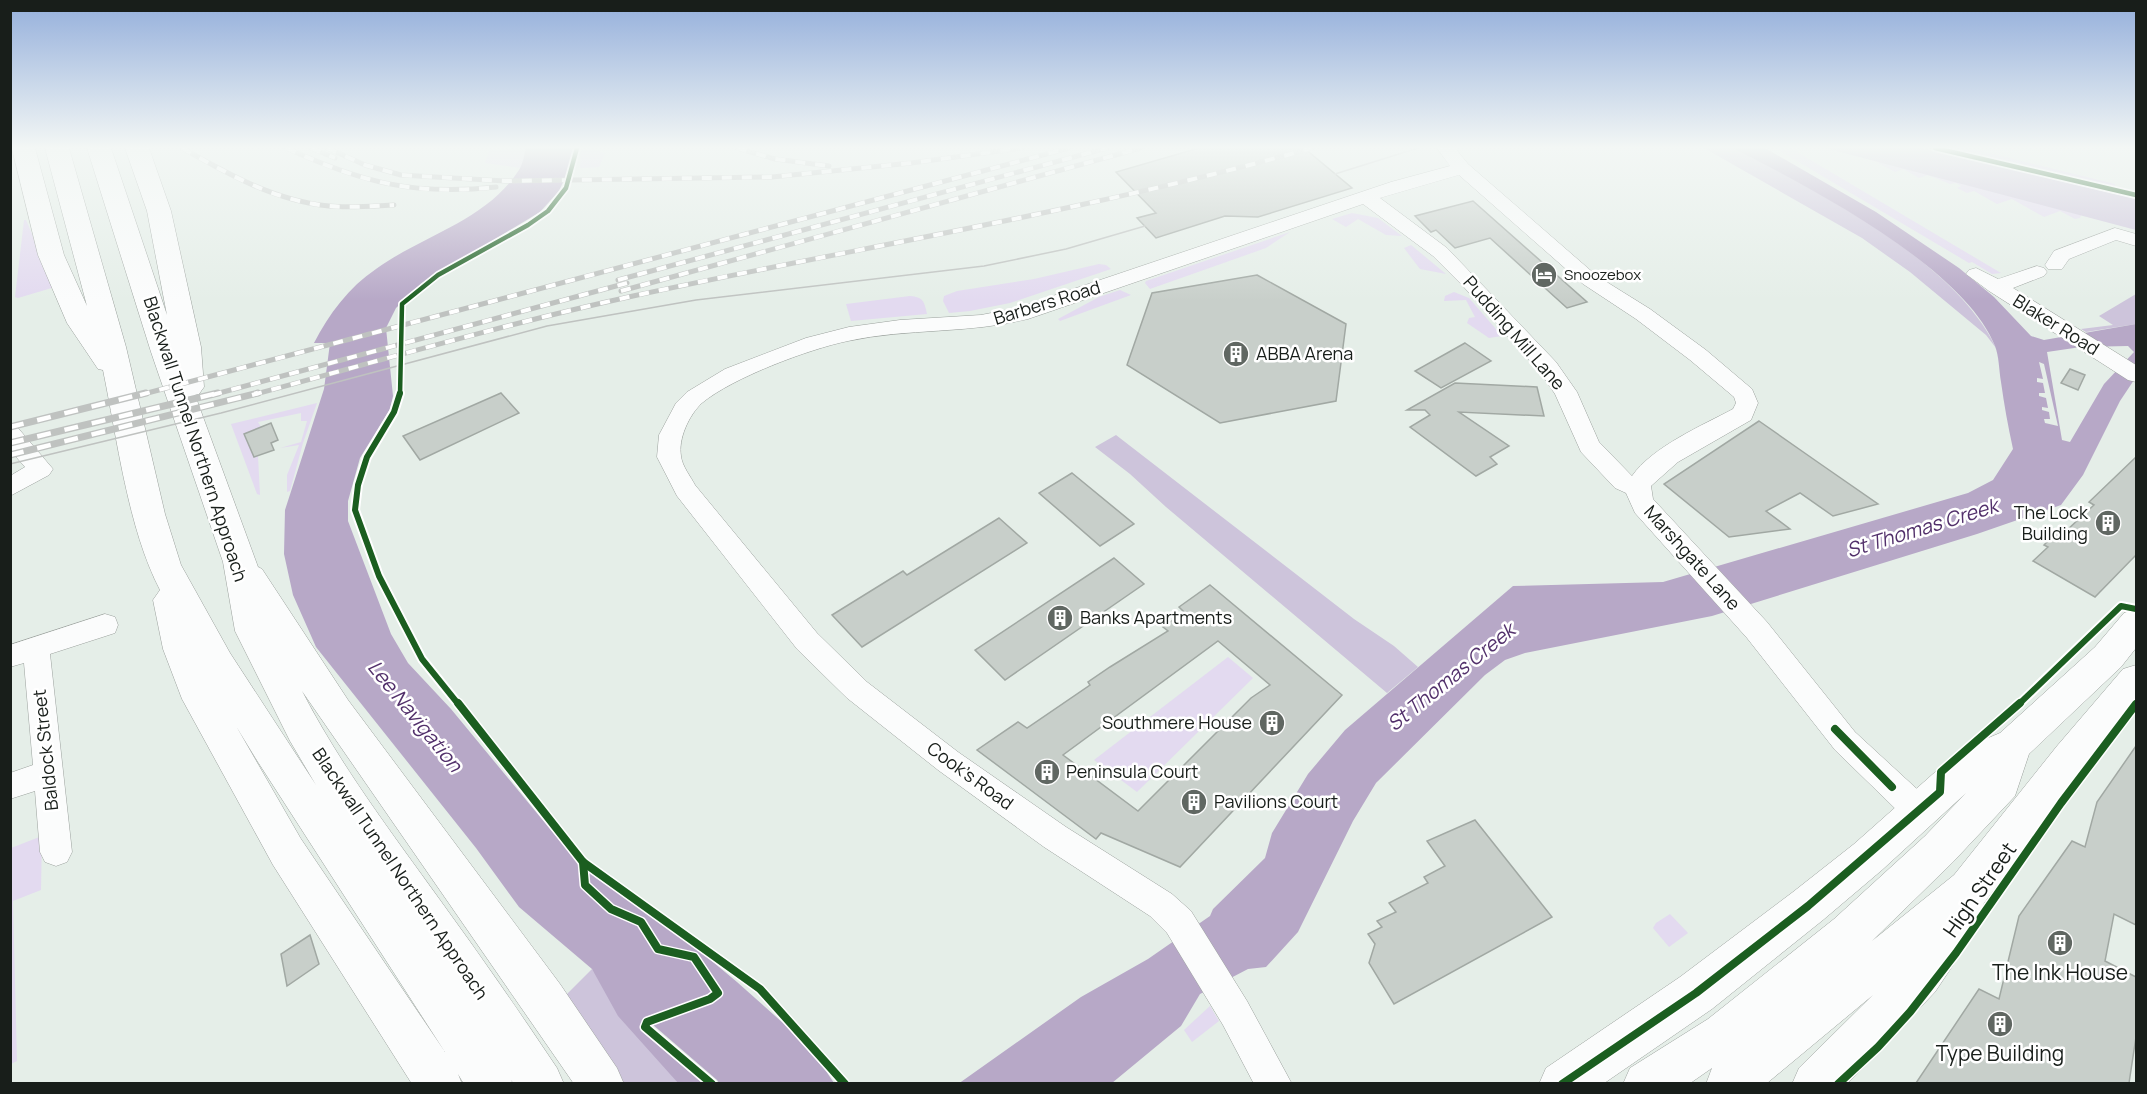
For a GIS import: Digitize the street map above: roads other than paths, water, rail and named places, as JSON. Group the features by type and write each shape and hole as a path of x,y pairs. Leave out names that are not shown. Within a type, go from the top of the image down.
{"main road":[{"path":"36,199 51,255 81,323 120,378"},
{"path":"71,199 120,378 149,514 164,566 179,638 195,688 287,852 439,1083"},
{"name":"Blackwall Tunnel Northern Approach","path":"116,199 240,562 253,631 303,730 366,830 541,1083"},
{"path":"155,199 187,346 191,424"},
{"path":"240,562 300,658 364,752 562,1024 601,1083"},
{"path":"164,566 217,663 271,750 444,1009 490,1083"},
{"path":"1562,1083 1696,993 1808,906 1974,762 2013,745 2134,634"},
{"name":"High Street","path":"1729,1083 1970,889 2070,758 2136,680"},
{"path":"1646,1083 1724,1035 1849,934 1939,849 2001,784 2013,745"},
{"path":"1815,1083 1874,1025 1925,969 1948,936 1970,889"}],"street":[{"name":"Barbers Road","path":"669,457 671,435 684,408 695,397 733,374 780,355 849,334 900,327 981,322 1021,314 1357,199"},
{"name":"Pudding Mill Lane","path":"1370,199 1440,252 1469,281 1548,367 1566,392 1589,446 1624,482 1638,488"},
{"name":"Marshgate Lane","path":"1497,199 1590,280 1698,355 1744,394 1747,403 1743,414 1680,449 1645,476 1638,488 1639,497 1644,507 1742,614 1845,741 1918,811"},
{"path":"1996,287 2046,269 2061,255 2115,234 2136,240"},
{"name":"Blaker Road","path":"1976,274 2136,375"},
{"path":"10,434 41,469 10,487"},
{"name":"Cook's Road","path":"669,457 687,490 807,641 857,690 966,774 1055,837 1161,905 1179,922 1235,1013 1274,1083"},
{"path":"23,652 105,625"},
{"name":"Baldock Street","path":"23,652 48,773 56,852"},
{"path":"10,786 48,773"}],"water":[{"name":"Lee Navigation","path":"492,199 552,199 540,212 422,283 396,308 386,328 393,396 390,409 360,458 348,501 348,521 391,634 408,663 451,709 569,852 596,878 683,937 737,982 783,1023 834,1083 678,1083 618,1016 592,969 519,907 476,848 316,647 293,595 284,554 285,510 324,389 330,343 314,343 341,302 366,276 394,257 472,215"},
{"name":"St Thomas Creek","path":"1827,199 1854,199 1959,268 1994,297 2031,336 2044,340 2136,324 2136,377 2120,401 2083,475 2061,505 1977,534 1712,616 1525,653 1505,660 1485,675 1376,783 1353,821 1298,932 1266,967 1248,969 1200,994 1181,1026 1112,1083 958,1084 1081,997 1148,959 1210,916 1213,909 1265,858 1272,833 1308,774 1345,730 1513,586 1663,582 1968,493 1993,480 2013,449 1995,346 1978,316 1951,287 1918,259","holes":["2128,346 2134,352 2104,384 2070,442 2062,440 2047,352 2081,347"]}],"tram line":[{"path":"10,464 221,413 547,326 696,300 984,266 1066,249 1145,226"}],"railway":[{"path":"294,199 337,207 394,205"},
{"path":"140,395 877,199"},
{"path":"618,280 918,199"},
{"path":"621,291 955,199"},
{"path":"252,395 490,331 633,296 1108,199"},
{"path":"212,395 627,283"},
{"path":"10,427 146,393"},
{"path":"10,443 218,393"},
{"path":"10,455 258,393"}],"place":[{"name":"Snoozebox","path":"1544,275"},
{"name":"ABBA Arena","path":"1236,354"},
{"name":"The Lock Building","path":"2108,523"},
{"name":"Banks Apartments","path":"1060,618"},
{"name":"Southmere House","path":"1272,723"},
{"name":"Peninsula Court","path":"1047,772"},
{"name":"Pavilions Court","path":"1194,802"},
{"name":"The Ink House","path":"2060,943"},
{"name":"Type Building","path":"2000,1024"}]}
